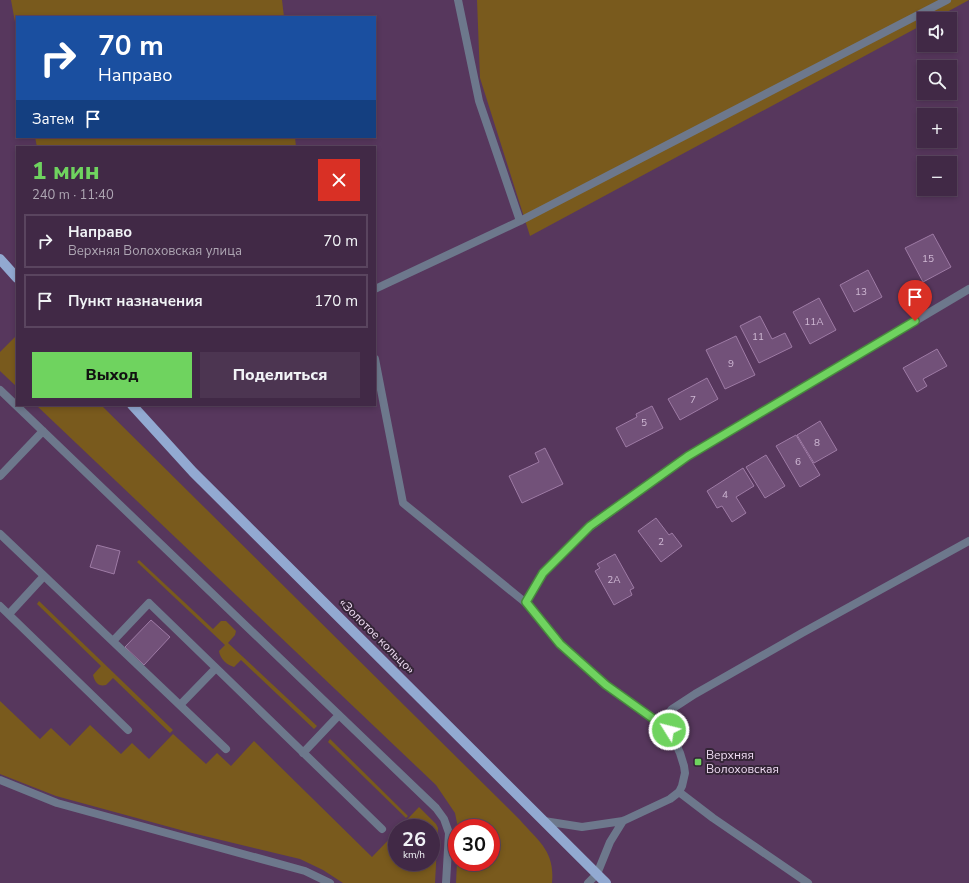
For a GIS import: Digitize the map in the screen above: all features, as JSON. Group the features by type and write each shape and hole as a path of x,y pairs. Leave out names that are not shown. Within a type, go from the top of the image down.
{"main road":[{"path":"0,258 16,277"},
{"name":"«Золотое кольцо»","path":"133,406 193,472 606,883"}],"street":[{"path":"458,0 479,102 520,221"},
{"path":"376,289 520,221 947,0"},
{"path":"526,602 543,573 590,526 688,456 969,289"},
{"path":"376,364 403,503 526,602 560,644 606,685 669,730"},
{"path":"0,390 16,405"},
{"path":"17,406 442,815 449,833 446,883"},
{"path":"0,476 43,431"},
{"path":"0,534 226,749"},
{"path":"544,821 582,827 623,821 667,802 679,792 684,780 684,766 667,724 669,713 672,709 802,633 969,541"},
{"path":"9,614 44,576"},
{"path":"113,641 149,603 382,829"},
{"path":"0,606 128,730"},
{"path":"180,705 216,668"},
{"path":"303,752 339,715"},
{"path":"0,780 57,803 305,871 330,883"},
{"path":"679,792 713,818 808,883"},
{"path":"588,883 597,874 610,842 623,821"}],"shaded area":[{"path":"11,0 282,0 284,16 16,16 16,28"},
{"path":"477,0 969,0 947,12 917,12 917,28 530,236 480,78"},
{"path":"35,138 295,138 296,146 37,146"},
{"path":"16,336 16,386 0,371 0,352"},
{"path":"37,406 102,406 520,820 539,841 548,855 551,863 552,883 456,883 457,871 500,871 500,819 456,819 455,813 436,785"},
{"path":"139,560 213,629 221,621 226,621 236,631 235,635 228,643 317,726 314,729 241,660 234,667 224,661 219,651 225,645 137,562"},
{"path":"39,601 173,730 170,733 113,678 106,685 97,683 93,675 101,666 37,604"},
{"path":"0,701 40,739 51,728 70,746 90,725 121,754 132,743 149,759 173,734 206,764 217,753 231,766 254,741 372,857 388,840 388,871 436,871 435,883 343,883 323,870 300,859 188,832 56,796 0,774"},
{"path":"330,739 408,816 406,818 328,742"},
{"path":"419,807 431,819 408,819"}],"building":[{"path":"933,234 951,267 923,282 905,248"},
{"path":"868,270 882,297 854,312 840,285"},
{"path":"819,298 836,330 810,344 793,312"},
{"path":"760,316 772,339 785,333 792,347 759,363 740,326"},
{"path":"736,336 755,375 725,389 706,350"},
{"path":"937,349 947,366 923,379 927,386 917,392 903,368"},
{"path":"707,378 718,399 680,420 668,399"},
{"path":"652,406 663,428 626,447 616,428 637,417 636,414"},
{"path":"820,421 837,450 814,463 797,435"},
{"path":"796,435 820,475 800,487 776,446"},
{"path":"545,448 563,484 522,503 509,476 539,462 535,453"},
{"path":"766,455 785,486 765,498 746,467"},
{"path":"743,468 754,486 736,497 746,513 732,522 722,506 717,508 707,491"},
{"path":"656,518 669,535 672,533 682,546 661,562 638,531"},
{"path":"97,545 120,551 114,574 90,567"},
{"path":"615,554 634,588 630,590 632,595 614,605 595,571 600,568 597,564"},
{"path":"151,620 170,637 144,665 125,647"}],"place":[{"name":"Верхняя Волоховская","path":"698,762"}],"route":[{"path":"669,730 606,685 560,644 526,602 543,573 590,526 688,456 915,321"}]}
